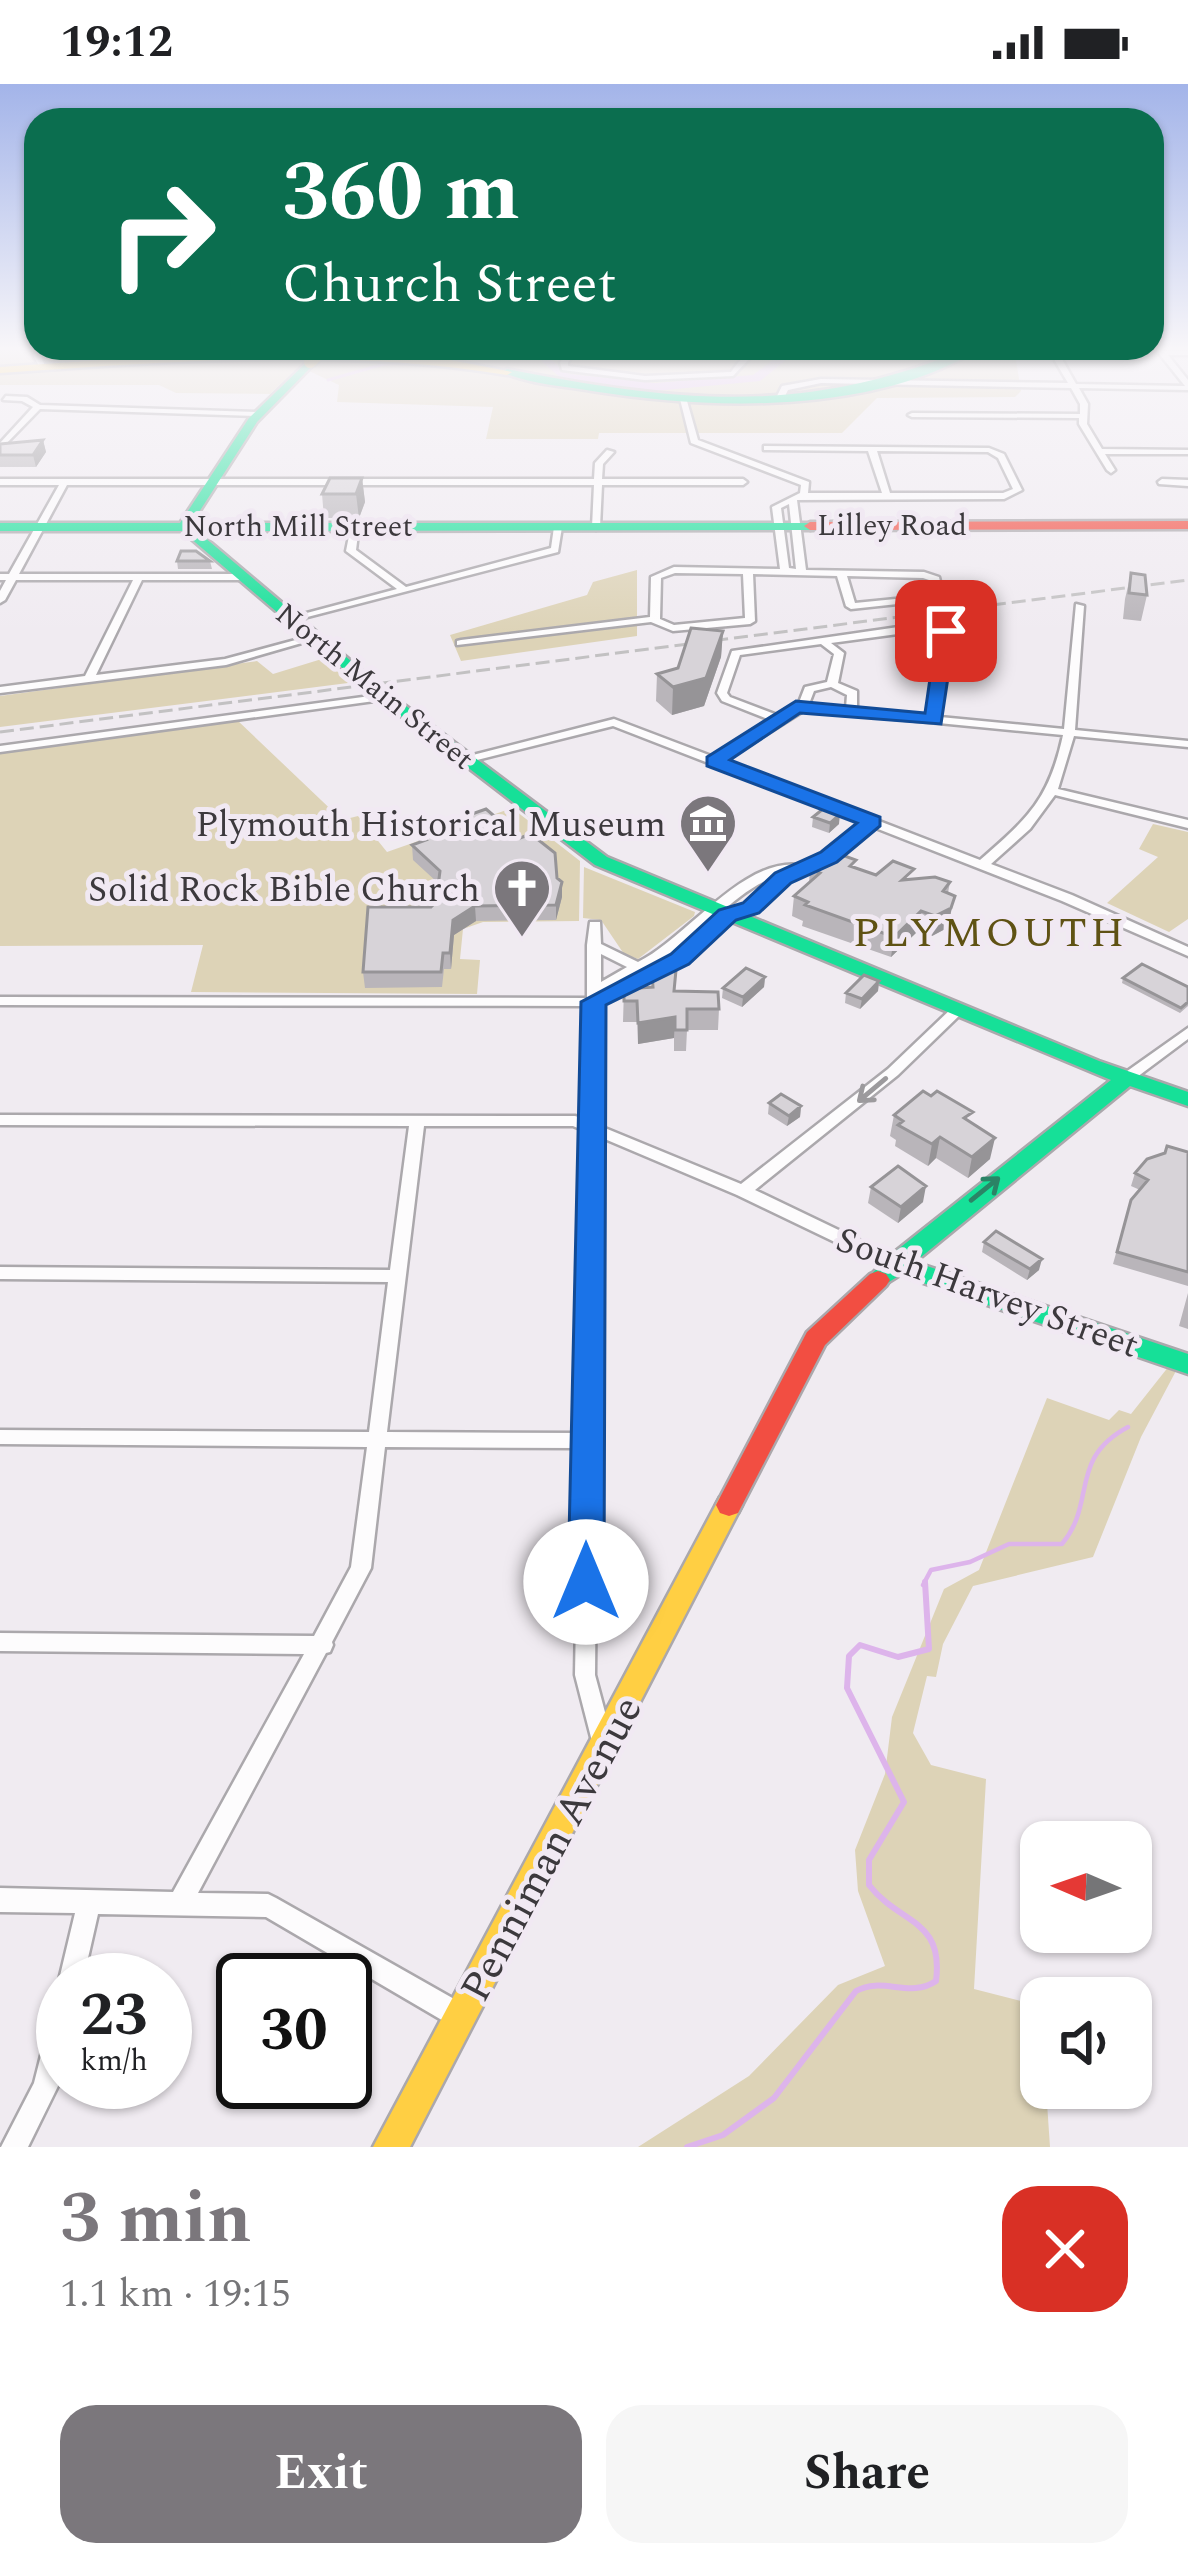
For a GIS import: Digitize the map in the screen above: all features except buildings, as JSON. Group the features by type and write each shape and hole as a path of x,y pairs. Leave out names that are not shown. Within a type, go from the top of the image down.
{"street":[{"path":"184,526 238,442"},
{"path":"698,442 793,475 807,487 796,497 786,526 802,571 792,572"},
{"path":"1095,442 1111,470"},
{"path":"767,448 988,450 1001,456 1018,490 1004,496 796,497"},
{"path":"872,450 887,496"},
{"path":"596,527 599,463 610,452"},
{"path":"1100,452 1188,452"},
{"path":"0,482 743,482"},
{"path":"0,600 65,482"},
{"path":"1162,482 1188,483"},
{"name":"Lilley Road","path":"596,527 1188,525"},
{"name":"North Main Street","path":"184,526 385,697 601,862 1128,1077"},
{"path":"355,526 351,551 404,590"},
{"name":"North Mill Street","path":"0,527 596,527"},
{"path":"292,620 555,550 558,527"},
{"path":"748,572 749,621 673,628 657,625 658,573 748,572 792,572 841,573 931,576 941,597 851,606 841,573"},
{"path":"0,577 240,577"},
{"path":"89,679 140,577"},
{"path":"982,865 1038,811 1051,791 1067,732 1079,606"},
{"path":"461,643 655,619"},
{"path":"777,719 726,699 722,693 736,653 925,627 946,631 934,719"},
{"path":"0,690 226,662 314,638"},
{"path":"825,643 839,652 832,684"},
{"path":"803,706 809,689 832,684 855,695 851,711"},
{"path":"0,749 385,697"},
{"path":"714,762 803,706 1188,744"},
{"path":"465,760 602,722 982,865 1188,952"},
{"path":"1051,791 1188,824"},
{"path":"720,912 751,908 783,878 840,850 872,822"},
{"path":"594,1002 608,980 680,959 720,912 762,874 808,866"},
{"path":"595,925 585,1675 603,1748"},
{"path":"594,945 643,970"},
{"path":"0,1001 594,1002"},
{"path":"743,1191 892,1072 957,1010"},
{"name":"Penniman Avenue","path":"392,2147 815,1339 896,1264 1188,1032"},
{"path":"1128,1077 1188,1085"},
{"path":"1128,1077 1188,1100"},
{"name":"South Harvey Street","path":"0,1120 575,1121 743,1191 896,1264 1188,1364"},
{"path":"181,1901 361,1568 417,1121"},
{"path":"0,1273 398,1276"},
{"path":"0,1437 587,1441"},
{"path":"0,1642 323,1645"},
{"path":"0,1900 268,1906 461,2017"},
{"path":"76,1953 89,1900"},
{"path":"14,2147 36,2105"}],"shaded area":[{"path":"637,570 637,636 461,661 450,635 587,595 593,582"},
{"path":"325,658 348,683 0,727 0,696 257,661 273,674"},
{"path":"237,720 342,820 358,816 387,852 512,808 580,861 579,921 483,922 463,929 460,959 480,960 477,994 191,992 203,945 0,946 0,751"},
{"path":"1153,824 1188,832 1188,919 1169,932 1107,903 1158,857 1139,849"},
{"path":"584,867 695,912 694,916 638,959 624,954 601,920 583,918"},
{"path":"1169,1366 1177,1369 1141,1437 1093,1557 973,1586 943,1644 936,1677 927,1676 913,1733 931,1765 986,1779 974,1989 1020,2001 1020,2109 1047,2109 1050,2147 638,2147 749,2076 838,1985 885,1966 858,1891 855,1850 885,1774 892,1717 944,1589 979,1570 1047,1398 1109,1420 1119,1410 1131,1414"}],"waterway":[{"path":"923,1585 931,1570 970,1562 1009,1544 1062,1544 1079,1512 1097,1453 1128,1427"},
{"path":"687,2147 723,2135 774,2098 856,1991 876,1986 916,1988 936,1981 937,1960 926,1933 869,1885 869,1860 904,1802 847,1688 849,1656 860,1645 898,1657 929,1649 925,1582"}],"railway":[{"path":"0,732 1188,580"}],"traffic: fast":[{"path":"184,526 239,442"},
{"path":"184,526 385,697 601,861 1092,1066 1188,1099"},
{"path":"0,527 810,526"},
{"path":"878,1280 1128,1077"},
{"path":"895,1264 1188,1364"}],"traffic: slow":[{"path":"391,2147 729,1505"}],"traffic: jam":[{"path":"810,526 1188,525"},
{"path":"729,1505 816,1339 878,1280"}],"place":[{"name":"Plymouth Historical Museum","path":"708,874"},
{"name":"Solid Rock Bible Church","path":"522,939"}],"district":[{"name":"PLYMOUTH","path":"990,931"}],"route":[{"path":"586,1582 594,1002 680,959 728,915 751,908 783,878 829,857 872,822 714,762 796,707 934,719 946,631"}]}
